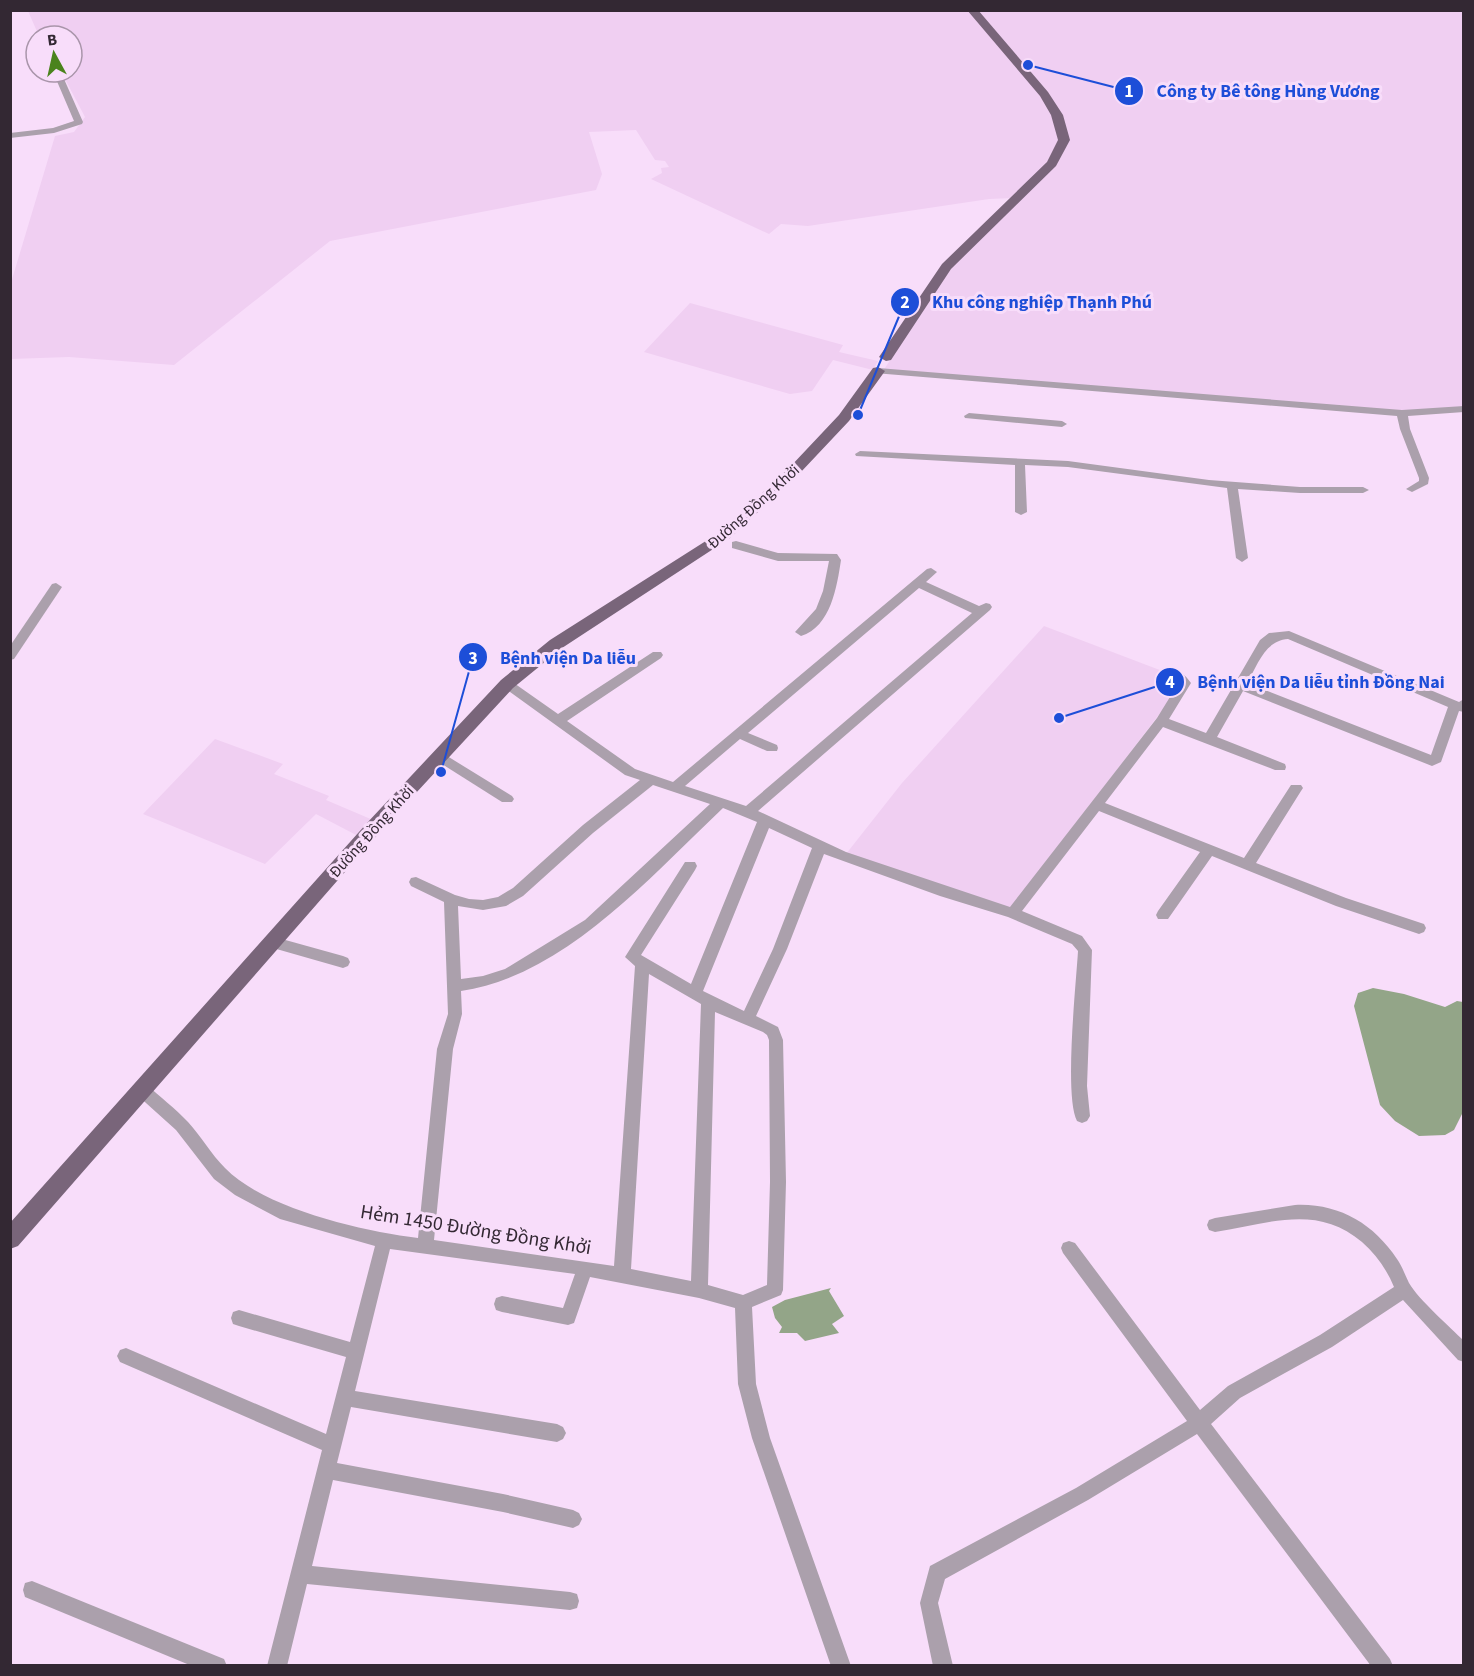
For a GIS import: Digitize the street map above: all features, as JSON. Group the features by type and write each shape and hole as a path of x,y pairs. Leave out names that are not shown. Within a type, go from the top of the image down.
{"main road":[{"name":"Đường Đồng Khởi","path":"10,1239 272,942 507,684 555,644 725,535 795,470 844,418 946,267 1052,164 1064,140 1057,115 1044,94 972,10"}],"street":[{"path":"10,136 54,130 79,122 62,84"},
{"path":"882,364 1402,413 1464,409"},
{"path":"1402,413 1405,429 1424,478 1424,482 1412,489"},
{"path":"969,416 1062,424"},
{"path":"860,454 1068,464 1232,485 1300,490 1363,490"},
{"path":"1020,461 1021,512"},
{"path":"1232,485 1242,558"},
{"path":"736,545 778,556 833,557 835,560 828,599 819,617 801,632"},
{"path":"675,787 931,572"},
{"path":"748,812 984,610 919,583"},
{"path":"10,656 56,587"},
{"path":"1209,739 1239,685 1264,643 1273,636 1288,635 1461,706 1436,759 1432,761 1239,685"},
{"path":"558,721 657,655"},
{"path":"1013,913 1161,721 1185,684 1179,676 1167,671"},
{"path":"507,684 630,772 748,812 841,856 1013,913 1077,940 1085,950 1079,1086 1082,1116"},
{"path":"1161,721 1280,767"},
{"path":"739,734 772,748"},
{"path":"439,756 507,799"},
{"path":"416,882 451,899 483,905 501,902 518,892 588,829 651,779"},
{"path":"1247,865 1296,788"},
{"path":"456,986 483,982 510,973 590,924 720,803"},
{"path":"1097,805 1341,902 1419,928"},
{"path":"699,1290 701,998 765,820"},
{"path":"748,1018 780,949 820,846"},
{"path":"1163,915 1209,850"},
{"path":"690,866 632,956 633,959 701,998 773,1031 776,1040 778,1182 775,1290 743,1304 747,1384 761,1438 842,1665"},
{"path":"425,1247 445,1049 455,1014 456,986 451,899"},
{"path":"272,942 343,962"},
{"path":"622,1274 642,964"},
{"name":"Hẻm 1450 Đường Đồng Khởi","path":"141,1089 181,1125 210,1164 241,1190 280,1212 384,1241 622,1274 699,1290 743,1304"},
{"path":"1215,1225 1295,1213 1329,1214 1367,1236 1390,1262 1404,1290 1464,1354"},
{"path":"277,1665 384,1241"},
{"path":"1069,1248 1199,1424 1383,1665"},
{"path":"502,1304 568,1317 585,1268"},
{"path":"944,1665 930,1603 937,1573 1082,1494 1199,1424 1234,1392 1326,1341 1404,1290"},
{"path":"239,1318 356,1352"},
{"path":"126,1356 333,1446"},
{"path":"345,1398 557,1433"},
{"path":"327,1470 503,1503 573,1519"},
{"path":"301,1574 570,1601"},
{"path":"33,1590 218,1665"}],"shaded area":[{"path":"28,11 968,11 1040,95 1053,115 1060,140 1052,158 1013,198 989,199 808,226 781,224 769,234 651,179 662,173 661,168 669,167 665,161 655,160 636,130 589,132 602,174 596,190 330,241 174,365 69,357 11,359 10,286 55,136 74,132 85,117 68,84 84,84 84,24 34,24"},
{"path":"976,11 1463,11 1463,408 1402,412 883,371 951,268 1056,165 1069,141 1061,115"},
{"path":"690,303 843,345 839,352 878,361 873,370 833,360 812,391 790,394 644,352"},
{"path":"1044,626 1165,672 1183,683 1011,909 846,854 902,783"},
{"path":"215,739 283,764 274,774 329,796 326,800 373,820 358,836 316,814 265,864 143,814"},
{"path":"1373,988 1404,994 1445,1007 1457,1001 1463,1002 1463,1112 1454,1130 1445,1135 1419,1136 1395,1121 1380,1105 1354,1006 1358,993"},
{"path":"831,1288 829,1291 844,1316 832,1324 839,1333 805,1341 797,1333 779,1333 782,1327 775,1318 772,1307 785,1300"}],"place":[{"name":"Công ty Bê tông Hùng Vương","path":"1028,65"},
{"name":"Khu công nghiệp Thạnh Phú","path":"858,415"},
{"name":"Bệnh viện Da liễu tỉnh Đồng Nai","path":"1059,718"},
{"name":"Bệnh viện Da liễu","path":"441,772"}]}
